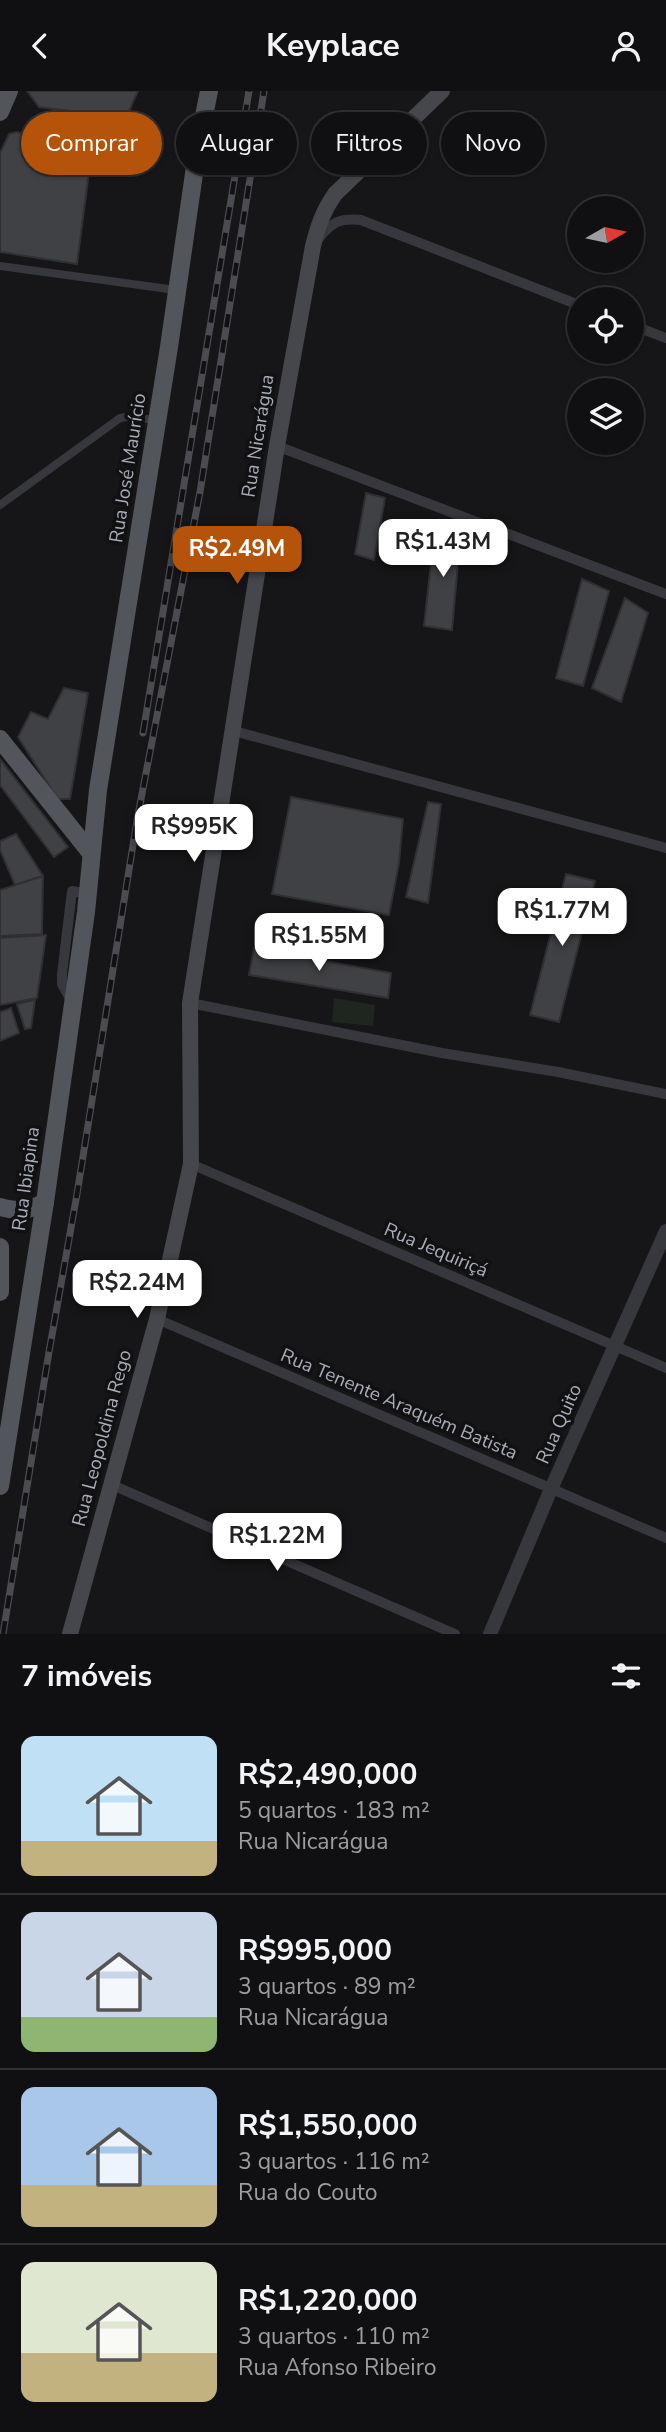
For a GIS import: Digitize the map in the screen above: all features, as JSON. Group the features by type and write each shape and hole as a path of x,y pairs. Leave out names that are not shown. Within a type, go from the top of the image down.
{"main road":[{"path":"0,111 9,91"},
{"name":"Rua José Maurício","path":"90,852 198,146 209,91"},
{"name":"Rua Nicarágua","path":"190,1003 277,446 313,246 325,208 335,194 442,91"},
{"path":"0,739 90,852"},
{"name":"Rua Ibiapina","path":"0,1486 45,1202 72,1002 80,892 90,852"},
{"name":"Rua Leopoldina Rego","path":"70,1634 157,1319 191,1164 190,1003"},
{"path":"0,1207 24,1211 45,1202"},
{"path":"0,1247 0,1292"}],"street":[{"path":"313,246 335,221 361,220 567,300"},
{"path":"0,266 176,290"},
{"path":"644,330 666,338"},
{"path":"0,505 120,418 132,416 147,419"},
{"path":"277,446 666,594"},
{"path":"234,731 666,848"},
{"path":"190,1003 666,1094"},
{"name":"Rua Jequiriçá","path":"191,1164 666,1368"},
{"name":"Rua Quito","path":"490,1634 551,1489 666,1231"},
{"name":"Rua Tenente Araquém Batista","path":"157,1319 666,1538"},
{"path":"110,1484 455,1634"}],"shaded area":[{"path":"334,998 375,1005 373,1026 332,1022"}],"building":[{"path":"27,91 138,91 129,112 79,112 39,107"},
{"path":"21,133 21,175 89,175 77,264 0,252 0,153 9,134"},
{"path":"366,493 385,498 374,560 355,554"},
{"path":"435,527 461,529 452,630 424,626"},
{"path":"582,579 609,591 583,686 556,678"},
{"path":"625,598 648,613 621,702 592,688"},
{"path":"64,688 88,693 70,799 59,799 55,795 18,737 31,712 48,719"},
{"path":"0,759 68,847 54,857 0,785"},
{"path":"291,797 403,819 399,863 389,915 272,894"},
{"path":"428,802 441,804 428,903 406,897"},
{"path":"16,834 43,876 15,885 0,850 0,841"},
{"path":"566,874 595,881 559,1022 530,1015"},
{"path":"43,876 42,934 0,936 0,890"},
{"path":"46,935 37,998 0,1005 0,938"},
{"path":"254,948 391,973 388,998 249,975"},
{"path":"35,1000 31,1028 25,1029 17,1004"},
{"path":"11,1008 19,1033 0,1041 0,1012"}],"railway":[{"path":"143,733 249,91"},
{"path":"3,1634 137,820 200,492 264,91"}]}
